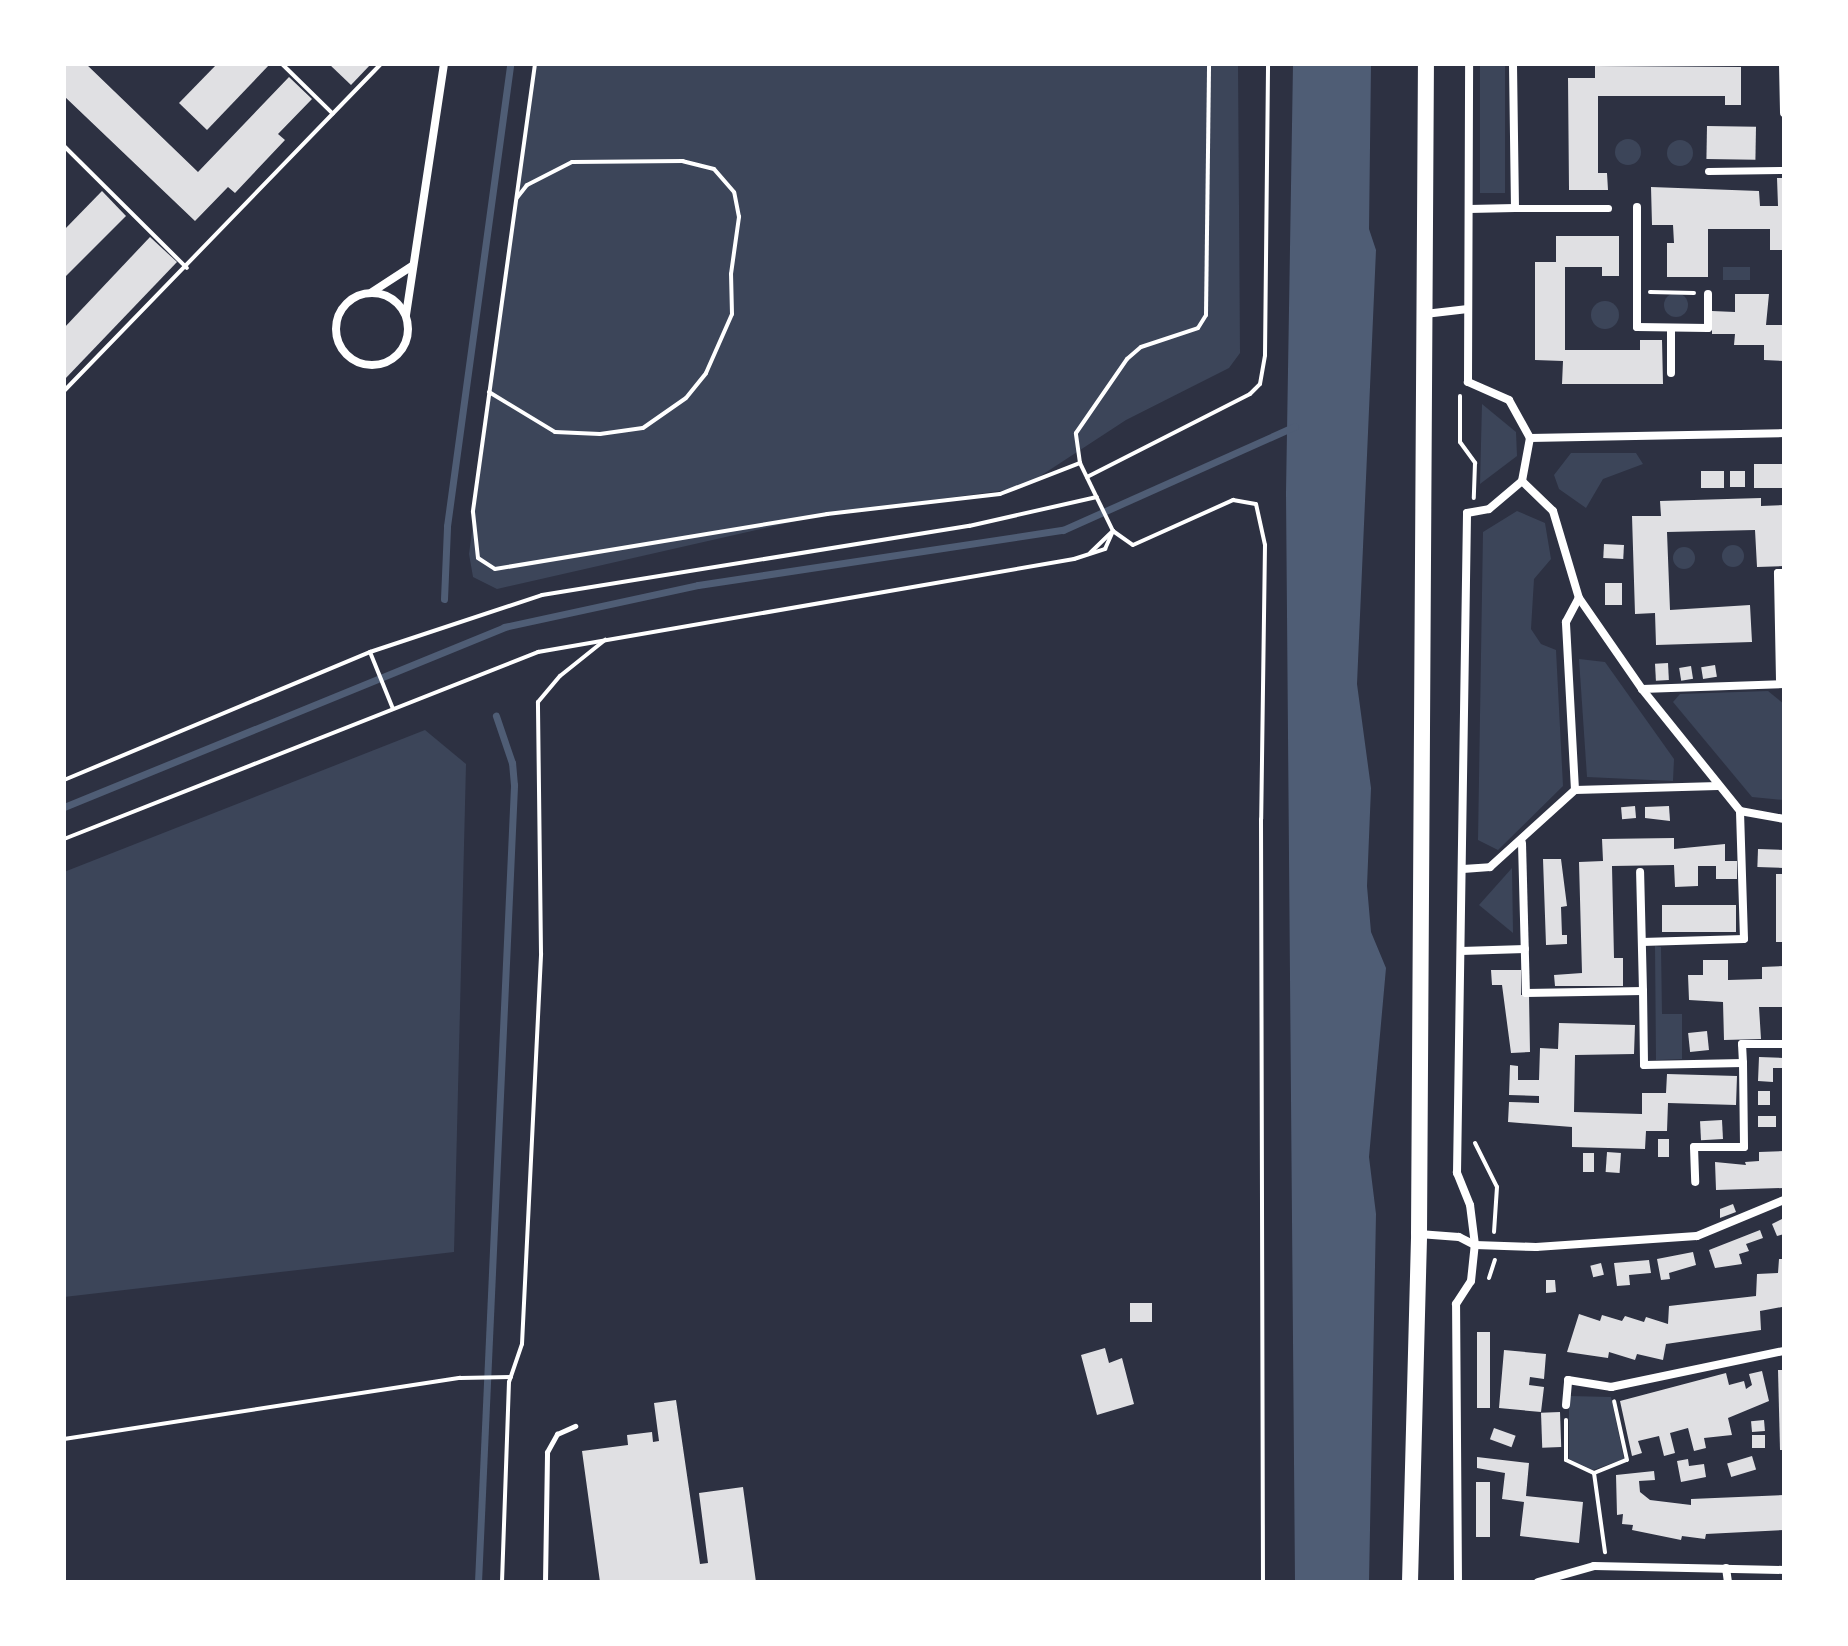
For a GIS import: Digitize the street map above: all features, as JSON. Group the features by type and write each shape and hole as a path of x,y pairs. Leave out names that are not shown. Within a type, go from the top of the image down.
{"main road":[{"path":"1410,1582 1419,1234 1426,64"}],"street":[{"path":"412,266 371,292 351,299 335,327 340,348 357,362 378,365 397,355 408,337 406,315 412,266 444,64"},
{"path":"1458,1582 1456,1304 1471,1281 1475,1245 1470,1205 1457,1173 1471,513 1508,498 1522,481 1530,438 1509,400 1468,382 1469,64"},
{"path":"1513,64 1515,208"},
{"path":"1783,64 1784,113"},
{"path":"1708,171 1784,170"},
{"path":"1637,207 1637,291 1633,328 1708,328 1708,294"},
{"path":"1469,209 1608,208"},
{"path":"371,292 393,297 406,315"},
{"path":"1425,314 1468,309"},
{"path":"1671,328 1671,373"},
{"path":"1530,438 1784,433"},
{"path":"1522,481 1553,511 1579,598 1642,689 1740,811 1784,819"},
{"path":"1642,689 1782,682 1778,573 1784,573"},
{"path":"1575,790 1566,622 1579,598"},
{"path":"1463,869 1490,867 1522,843 1575,790 1718,786"},
{"path":"1642,942 1744,939 1740,811"},
{"path":"1522,843 1526,993 1643,991"},
{"path":"1640,872 1644,1065 1743,1063"},
{"path":"1461,951 1525,949"},
{"path":"1695,1182 1694,1147 1744,1147 1742,1044 1784,1044"},
{"path":"1419,1234 1459,1237 1475,1245 1536,1247 1697,1236 1784,1200"},
{"path":"1566,1405 1568,1380 1611,1387 1784,1351"},
{"path":"1538,1582 1607,1566 1784,1570"},
{"path":"1726,1568 1728,1582"}],"lane":[{"path":"545,1582 547,1452 557,1434 575,1426"}],"path":[{"path":"282,64 333,114"},
{"path":"64,391 187,268 381,64"},
{"path":"535,64 473,512 478,558 495,569 827,514 1000,494 1080,463"},
{"path":"1209,64 1206,315 1198,328 1141,347 1127,359 1076,433 1080,463 1113,531 1121,541 1142,543 1233,500 1256,504 1264,525 1263,1582"},
{"path":"1087,477 1250,394 1260,384 1265,355 1268,64"},
{"path":"64,146 187,268"},
{"path":"489,392 555,432 586,435 643,428 686,398 700,381 732,314 731,274 739,217 734,192 714,169 683,161 572,162 527,185 515,201"},
{"path":"1637,291 1708,294"},
{"path":"1468,382 1460,384 1460,442 1475,463 1471,513"},
{"path":"64,780 370,652 542,595 969,526 1097,497"},
{"path":"64,839 507,661 607,638 1088,554 1105,549 1113,531"},
{"path":"502,1582 511,1377 522,1344 541,953 538,702 560,676 607,638"},
{"path":"370,652 393,709"},
{"path":"1457,1127 1480,1148 1492,1172 1497,1187 1492,1216 1495,1235"},
{"path":"64,1439 471,1378 511,1377"},
{"path":"1594,1473 1627,1456 1611,1387"},
{"path":"1566,1405 1566,1460 1594,1473"},
{"path":"1594,1473 1607,1566"}],"shaded area":[{"path":"536,64 1238,64 1240,353 1229,368 1126,420 1022,488 827,514 497,589 473,577 469,554"},
{"path":"1293,64 1371,64 1369,229 1376,250 1357,684 1371,788 1367,886 1371,932 1386,968 1369,1157 1376,1214 1369,1582 1295,1582 1286,493"},
{"path":"1480,64 1505,64 1505,193 1480,193"},
{"path":"1628,139 1637,143 1641,152 1637,161 1628,165 1619,161 1615,152 1619,143"},
{"path":"1680,140 1689,144 1693,153 1689,162 1680,166 1671,162 1667,153 1671,144"},
{"path":"1723,267 1750,267 1750,280 1723,280"},
{"path":"1676,293 1684,297 1688,305 1684,313 1676,317 1668,313 1664,305 1668,297"},
{"path":"1605,301 1615,305 1619,315 1615,325 1605,329 1595,325 1591,315 1595,305"},
{"path":"1482,404 1516,432 1517,456 1480,484"},
{"path":"1571,453 1636,453 1643,464 1603,479 1586,508 1559,489 1554,475"},
{"path":"1517,511 1545,523 1551,559 1534,579 1531,629 1541,644 1556,650 1563,786 1498,850 1478,840 1483,532"},
{"path":"1733,545 1741,548 1744,556 1741,564 1733,567 1725,564 1722,556 1725,548"},
{"path":"1684,547 1692,550 1695,558 1692,566 1684,569 1676,566 1673,558 1676,550"},
{"path":"1579,659 1605,662 1674,759 1673,781 1587,777"},
{"path":"1768,691 1784,704 1784,800 1752,797 1673,702 1680,694"},
{"path":"425,730 466,764 454,1252 64,1297 64,872"},
{"path":"1512,868 1513,933 1479,905"},
{"path":"1655,946 1661,947 1662,1014 1682,1014 1682,1059 1656,1060"},
{"path":"1569,1396 1611,1397 1624,1459 1593,1470 1569,1459"}],"building":[{"path":"64,64 86,64 198,172 289,77 312,99 278,134 285,140 235,193 228,187 195,221 64,96"},
{"path":"217,64 270,64 207,130 179,103"},
{"path":"329,64 371,64 351,85"},
{"path":"1595,66 1741,67 1741,105 1725,105 1725,96 1598,96 1598,173 1607,173 1608,190 1569,190 1568,78 1595,78"},
{"path":"1707,126 1756,127 1755,160 1706,159"},
{"path":"1777,178 1784,178 1784,250 1770,250 1770,229 1708,229 1708,277 1667,277 1667,243 1674,243 1673,225 1652,225 1651,187 1759,191 1760,206 1778,206"},
{"path":"102,191 126,216 64,278 64,230"},
{"path":"1556,236 1619,236 1619,276 1602,276 1602,267 1565,267 1565,350 1640,350 1640,340 1662,340 1663,384 1562,384 1563,361 1535,360 1535,262 1556,262"},
{"path":"150,237 177,262 64,380 64,328"},
{"path":"1735,294 1769,294 1766,325 1784,325 1784,361 1764,360 1764,345 1734,345 1735,334 1712,334 1712,311 1735,312"},
{"path":"1754,464 1784,464 1784,488 1754,488"},
{"path":"1701,471 1724,471 1724,488 1701,488"},
{"path":"1730,471 1745,471 1745,487 1730,487"},
{"path":"1761,498 1761,506 1784,505 1784,566 1757,567 1755,530 1667,532 1670,610 1750,605 1752,642 1656,645 1655,613 1635,614 1632,516 1661,516 1660,501"},
{"path":"1604,544 1624,545 1623,559 1603,558"},
{"path":"1605,583 1622,583 1622,605 1605,605"},
{"path":"1668,663 1669,680 1656,681 1655,664"},
{"path":"1715,665 1717,677 1703,679 1701,667"},
{"path":"1691,666 1693,679 1681,681 1679,668"},
{"path":"1635,806 1636,818 1622,819 1621,807"},
{"path":"1669,806 1670,821 1645,818 1645,807"},
{"path":"1674,838 1674,849 1725,844 1725,861 1737,861 1737,879 1716,879 1716,866 1698,866 1698,886 1675,887 1674,865 1612,866 1614,958 1623,958 1623,986 1555,986 1554,975 1582,973 1579,862 1603,861 1602,839"},
{"path":"1758,849 1784,850 1783,868 1757,867"},
{"path":"1543,859 1561,859 1567,906 1561,907 1562,935 1567,935 1567,944 1546,945"},
{"path":"1776,874 1784,874 1784,942 1776,942"},
{"path":"1662,905 1736,905 1736,932 1662,932"},
{"path":"1703,960 1728,960 1728,980 1762,979 1762,967 1784,966 1784,1007 1759,1007 1761,1039 1724,1040 1723,1002 1689,1000 1688,975 1703,975"},
{"path":"1491,970 1521,970 1521,995 1529,995 1530,1052 1511,1053 1502,985 1492,985"},
{"path":"1559,1023 1635,1025 1634,1054 1575,1055 1574,1112 1642,1114 1642,1093 1666,1093 1667,1074 1737,1076 1736,1105 1668,1103 1667,1131 1646,1131 1645,1149 1572,1147 1572,1127 1508,1122 1509,1102 1539,1103 1539,1096 1509,1095 1510,1065 1518,1066 1518,1080 1539,1080 1540,1048 1558,1049"},
{"path":"1707,1031 1709,1050 1690,1052 1688,1033"},
{"path":"1759,1057 1784,1058 1784,1068 1773,1068 1773,1082 1758,1081"},
{"path":"1758,1091 1770,1091 1770,1105 1758,1105"},
{"path":"1758,1116 1776,1116 1776,1127 1758,1127"},
{"path":"1722,1120 1723,1139 1701,1140 1700,1121"},
{"path":"1658,1139 1669,1139 1669,1157 1658,1157"},
{"path":"1784,1151 1784,1188 1716,1190 1715,1162 1746,1165 1745,1162 1759,1161 1759,1152"},
{"path":"1607,1152 1621,1153 1620,1173 1606,1172"},
{"path":"1583,1153 1594,1153 1594,1172 1583,1172"},
{"path":"1733,1204 1736,1212 1720,1218 1720,1209"},
{"path":"1784,1218 1784,1234 1777,1236 1772,1224"},
{"path":"1760,1230 1763,1238 1746,1244 1749,1251 1739,1254 1742,1264 1715,1268 1709,1250"},
{"path":"1693,1252 1696,1265 1669,1273 1670,1279 1661,1280 1657,1259"},
{"path":"1779,1259 1784,1259 1782,1307 1760,1311 1761,1330 1666,1344 1663,1360 1637,1354 1635,1360 1609,1352 1608,1358 1567,1352 1579,1314 1600,1321 1602,1315 1622,1321 1625,1316 1644,1322 1646,1317 1668,1324 1669,1306 1756,1296 1757,1274 1778,1273"},
{"path":"1649,1260 1651,1273 1629,1275 1630,1285 1617,1286 1614,1263"},
{"path":"1601,1263 1604,1275 1593,1277 1590,1266"},
{"path":"1546,1280 1555,1280 1556,1292 1546,1293"},
{"path":"1130,1303 1152,1303 1152,1322 1130,1322"},
{"path":"1477,1332 1490,1332 1490,1408 1477,1408"},
{"path":"1105,1348 1109,1363 1122,1358 1134,1404 1097,1415 1081,1355"},
{"path":"1504,1350 1546,1354 1544,1379 1530,1377 1529,1385 1544,1387 1541,1412 1499,1408"},
{"path":"1778,1370 1784,1370 1784,1450 1780,1450"},
{"path":"1762,1371 1769,1401 1728,1418 1732,1435 1704,1438 1706,1448 1694,1451 1688,1428 1670,1433 1675,1453 1664,1456 1659,1436 1638,1441 1642,1453 1632,1456 1620,1401 1726,1373 1729,1385 1744,1381 1746,1389 1752,1385 1749,1374"},
{"path":"676,1400 700,1564 708,1563 699,1493 743,1487 756,1582 600,1582 582,1451 628,1445 627,1435 652,1432 653,1442 659,1441 654,1403"},
{"path":"1560,1412 1561,1447 1542,1448 1541,1413"},
{"path":"1764,1420 1765,1431 1752,1432 1751,1421"},
{"path":"1494,1428 1516,1436 1512,1447 1490,1439"},
{"path":"1752,1435 1765,1435 1765,1448 1752,1448"},
{"path":"1752,1456 1756,1469 1731,1477 1727,1464"},
{"path":"1477,1457 1529,1463 1526,1496 1583,1502 1579,1543 1520,1536 1524,1502 1502,1499 1505,1473 1477,1468"},
{"path":"1688,1459 1689,1466 1704,1464 1706,1477 1681,1482 1677,1461"},
{"path":"1654,1471 1655,1480 1639,1481 1640,1492 1650,1500 1691,1505 1691,1499 1784,1495 1784,1530 1706,1534 1705,1539 1682,1536 1681,1540 1632,1530 1633,1525 1622,1524 1623,1514 1617,1515 1616,1475"},
{"path":"1476,1482 1490,1482 1490,1537 1476,1537"}],"waterway":[{"path":"444,599 447,526 510,64"},
{"path":"64,807 504,627 698,585 1063,530 1295,426"},
{"path":"478,1582 514,785 512,763 496,716"}]}
